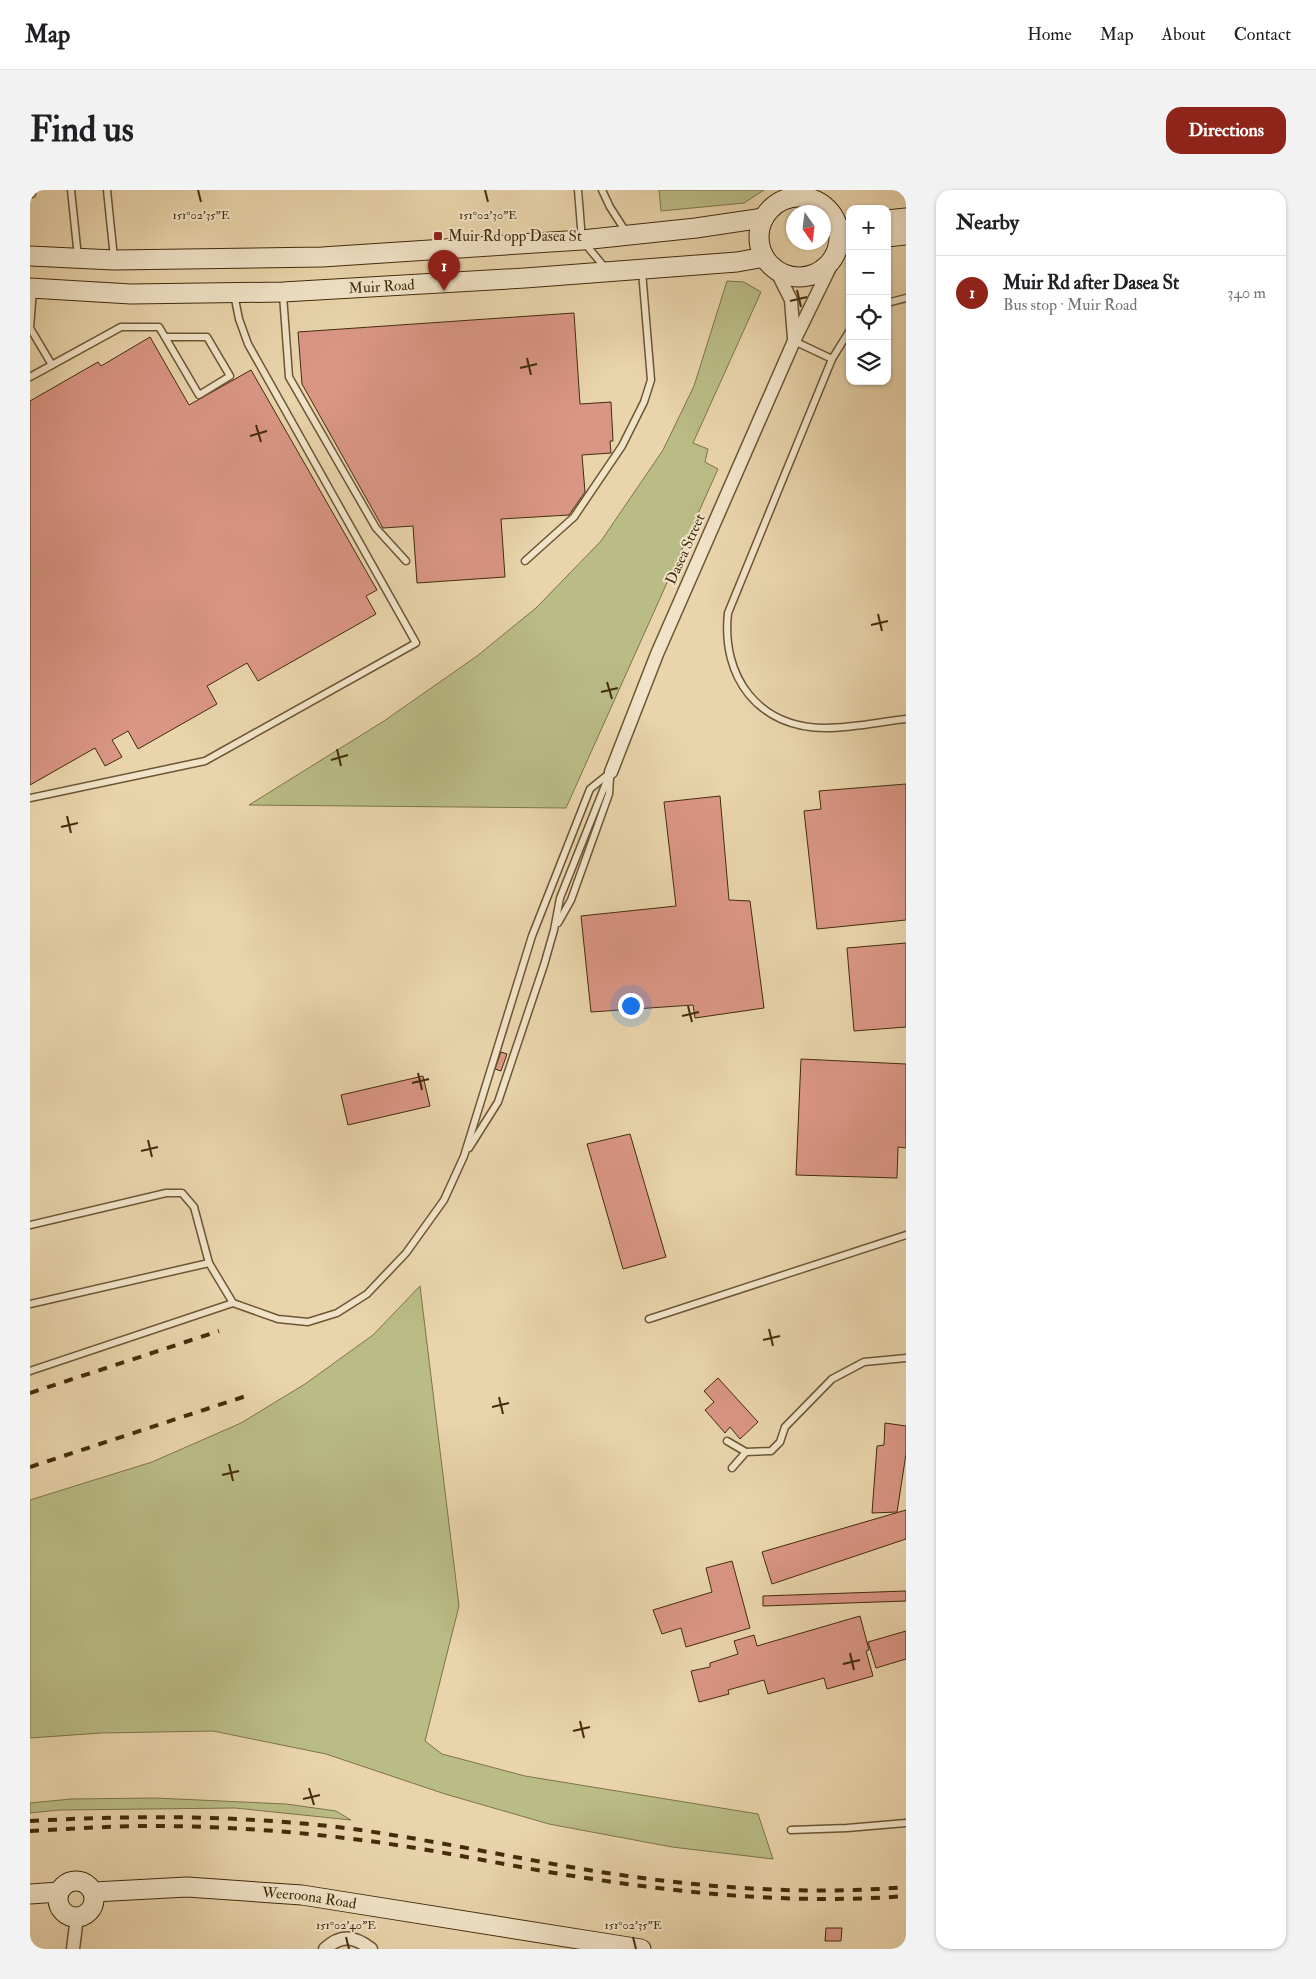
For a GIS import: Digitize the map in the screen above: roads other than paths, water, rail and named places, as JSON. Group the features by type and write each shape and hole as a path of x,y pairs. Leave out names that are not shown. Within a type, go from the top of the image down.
{"street":[{"path":"30,256 114,260 322,257 582,240 756,220 778,203 798,193 824,205"},
{"path":"831,210 846,215"},
{"path":"756,220 760,231 760,244 770,264 788,276 801,278 815,275 826,268 841,250 838,227 831,214"},
{"path":"891,220 906,218"},
{"path":"891,237 906,235"},
{"name":"Dasea Street","path":"610,772 657,654 794,341 841,250"},
{"name":"Muir Road","path":"32,288 131,294 283,292 737,262 770,264"},
{"name":"Dasea Street","path":"770,264 791,300 794,341"},
{"path":"74,1880 88,1885 94,1892 93,1906 83,1916 77,1917 66,1914 60,1907 59,1892 65,1884 74,1880"},
{"name":"Weeroona Road","path":"94,1892 187,1887 302,1895 641,1949"},
{"path":"30,1894 59,1892"},
{"path":"73,1949 77,1917"},
{"path":"325,1949 335,1940 350,1938 359,1940 371,1949"}],"lane":[{"path":"30,194 32,194 31,190"},
{"path":"71,190 78,258"},
{"path":"107,190 114,260"},
{"path":"578,190 582,240 608,272"},
{"path":"602,190 627,234"},
{"path":"525,561 574,517 622,446 644,402 651,380 642,269"},
{"path":"32,288 30,328 52,365"},
{"path":"283,292 289,377 376,528 406,561"},
{"path":"30,798 205,762 416,643 248,344 239,319 233,293"},
{"path":"891,303 906,298"},
{"path":"30,377 121,327 159,328 199,395 230,376 207,337 165,337"},
{"path":"846,336 832,359 728,613 726,629 728,646 738,678 747,694 762,708 777,717 805,725 826,728 906,719"},
{"path":"794,341 832,359"},
{"path":"554,930 571,900 609,794 610,772"},
{"path":"464,1156 498,1102 554,930 560,898 610,772"},
{"path":"30,1371 233,1303 278,1319 308,1322 337,1313 367,1294 406,1253 444,1200 464,1156 532,936 590,790 610,772"},
{"path":"30,1225 166,1193 182,1193 194,1207 209,1263 233,1303"},
{"path":"650,1320 906,1235"},
{"path":"30,1304 209,1263"},
{"path":"727,1441 746,1452 771,1451 780,1442 785,1426 832,1379 864,1362 906,1358"},
{"path":"732,1468 746,1452"},
{"path":"790,1830 906,1823"}],"railway":[{"path":"30,1393 219,1331"},
{"path":"30,1467 246,1396"},
{"path":"30,1821 151,1817 313,1824 383,1833 588,1870 667,1881 787,1890 827,1891 906,1887"},
{"path":"30,1831 149,1826 267,1830 383,1843 567,1875 671,1890 788,1898 828,1899 906,1896"}],"place":[{"name":"Muir Rd opp Dasea St","path":"438,236"},
{"name":"Muir Rd after Dasea St","path":"444,291"}]}
